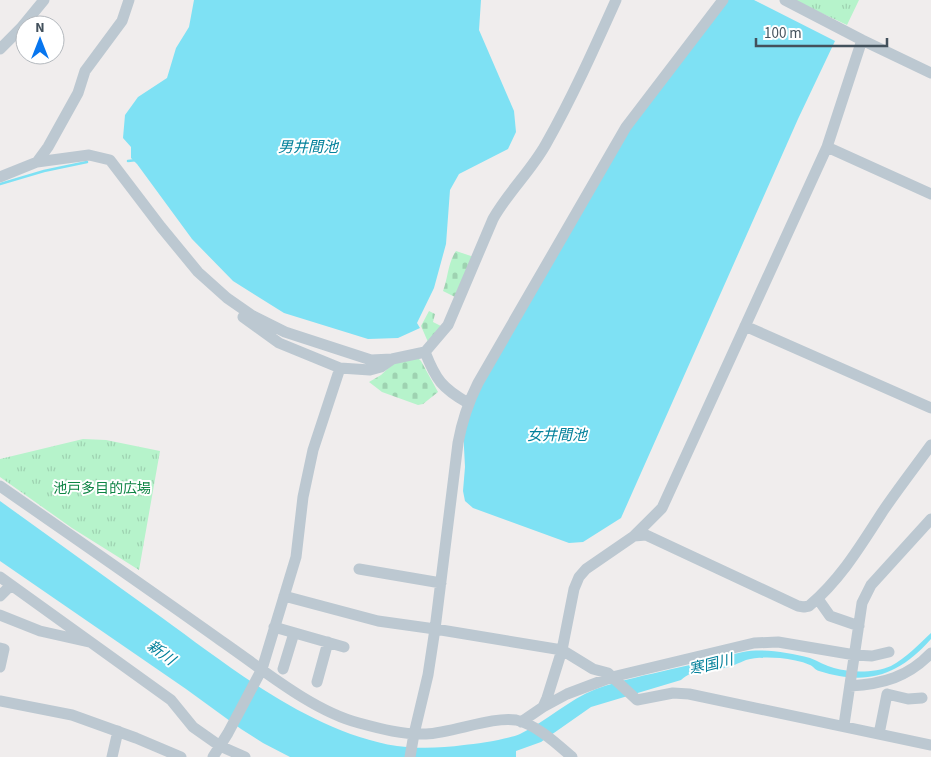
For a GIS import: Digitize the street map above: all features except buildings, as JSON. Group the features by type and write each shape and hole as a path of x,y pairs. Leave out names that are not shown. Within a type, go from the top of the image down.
{"street":[{"path":"0,49 21,28 44,0"},
{"path":"37,162 48,147 78,93 85,71 122,21 129,0"},
{"path":"0,177 37,162 89,155 110,160 192,264 227,298 253,316 285,332 371,360 392,359 424,352 448,325 493,219 502,203 534,164 546,144 616,0"},
{"path":"410,757 428,674 458,443 468,403 478,382 626,127 723,0"},
{"path":"786,0 862,40 931,73"},
{"path":"543,707 562,650 574,589 579,577 586,569 634,536 662,508 827,147 862,40"},
{"path":"827,147 931,194"},
{"path":"227,298 228,306 279,343 340,368 370,370 381,367 392,359"},
{"path":"745,326 931,408"},
{"path":"424,352 438,381 452,394 468,403"},
{"path":"213,757 261,671 296,557 303,497 313,450 340,368"},
{"path":"634,536 646,534 798,606 809,606 818,599 851,560 931,445"},
{"path":"0,486 261,671 332,712 357,722 413,737 494,721 514,720 525,723 549,738 572,757"},
{"path":"844,725 862,603 871,585 931,519"},
{"path":"359,569 440,583"},
{"path":"0,577 172,700 193,727 220,746 245,757"},
{"path":"0,596 12,585"},
{"path":"284,596 378,621 435,628 562,650 593,669 608,673 637,700 673,693 689,694 844,725 931,745"},
{"path":"818,599 830,616 859,626"},
{"path":"0,615 40,631 95,644"},
{"path":"274,627 344,646"},
{"path":"283,669 294,633"},
{"path":"317,682 328,642"},
{"path":"525,723 543,707 567,694 614,679 754,643 778,642 855,658 889,652"},
{"path":"0,648 4,649 0,667"},
{"path":"851,684 874,684 900,676 924,661 931,653"},
{"path":"879,734 887,694 908,699 922,698"},
{"path":"0,701 72,715 118,731 181,757"},
{"path":"112,757 118,731"}],"green space":[{"path":"793,0 859,0 847,25"},
{"path":"456,251 474,257 457,298 443,291 451,260"},
{"path":"429,311 435,314 433,322 443,327 428,342 421,326"},
{"path":"417,357 438,392 423,404 418,405 382,392 369,382 381,375 395,362"},
{"name":"池戸多目的広場","path":"83,439 106,440 160,451 139,570 72,528 0,477 0,459"}],"water":[{"name":"男井間池","path":"194,0 481,0 479,30 514,111 516,132 508,149 459,174 450,190 446,244 434,288 417,323 420,328 398,338 368,339 284,313 233,281 192,239 131,158 131,147 123,138 125,115 138,97 167,78 176,48 189,27"},
{"name":"女井間池","path":"728,0 754,0 835,41 798,119 621,518 583,542 569,543 473,508 465,501 463,491 465,467 463,428 472,400 626,131"},
{"path":"0,501 272,695 333,727 397,746 447,747 508,738 530,729 576,699 596,689 743,652 768,651 785,653 810,658 841,670 870,671 897,663 931,633 931,639 906,662 881,674 867,677 852,678 836,675 818,670 799,661 771,657 750,659 732,666 691,673 681,680 591,707 541,742 516,751 516,757 290,757 241,729 0,561"}],"waterway":[{"path":"128,161 137,160"},
{"path":"0,184 44,171 87,162"}],"water label":[{"name":"新川","path":"161,653"},
{"name":"寒国川","path":"711,665"}]}
